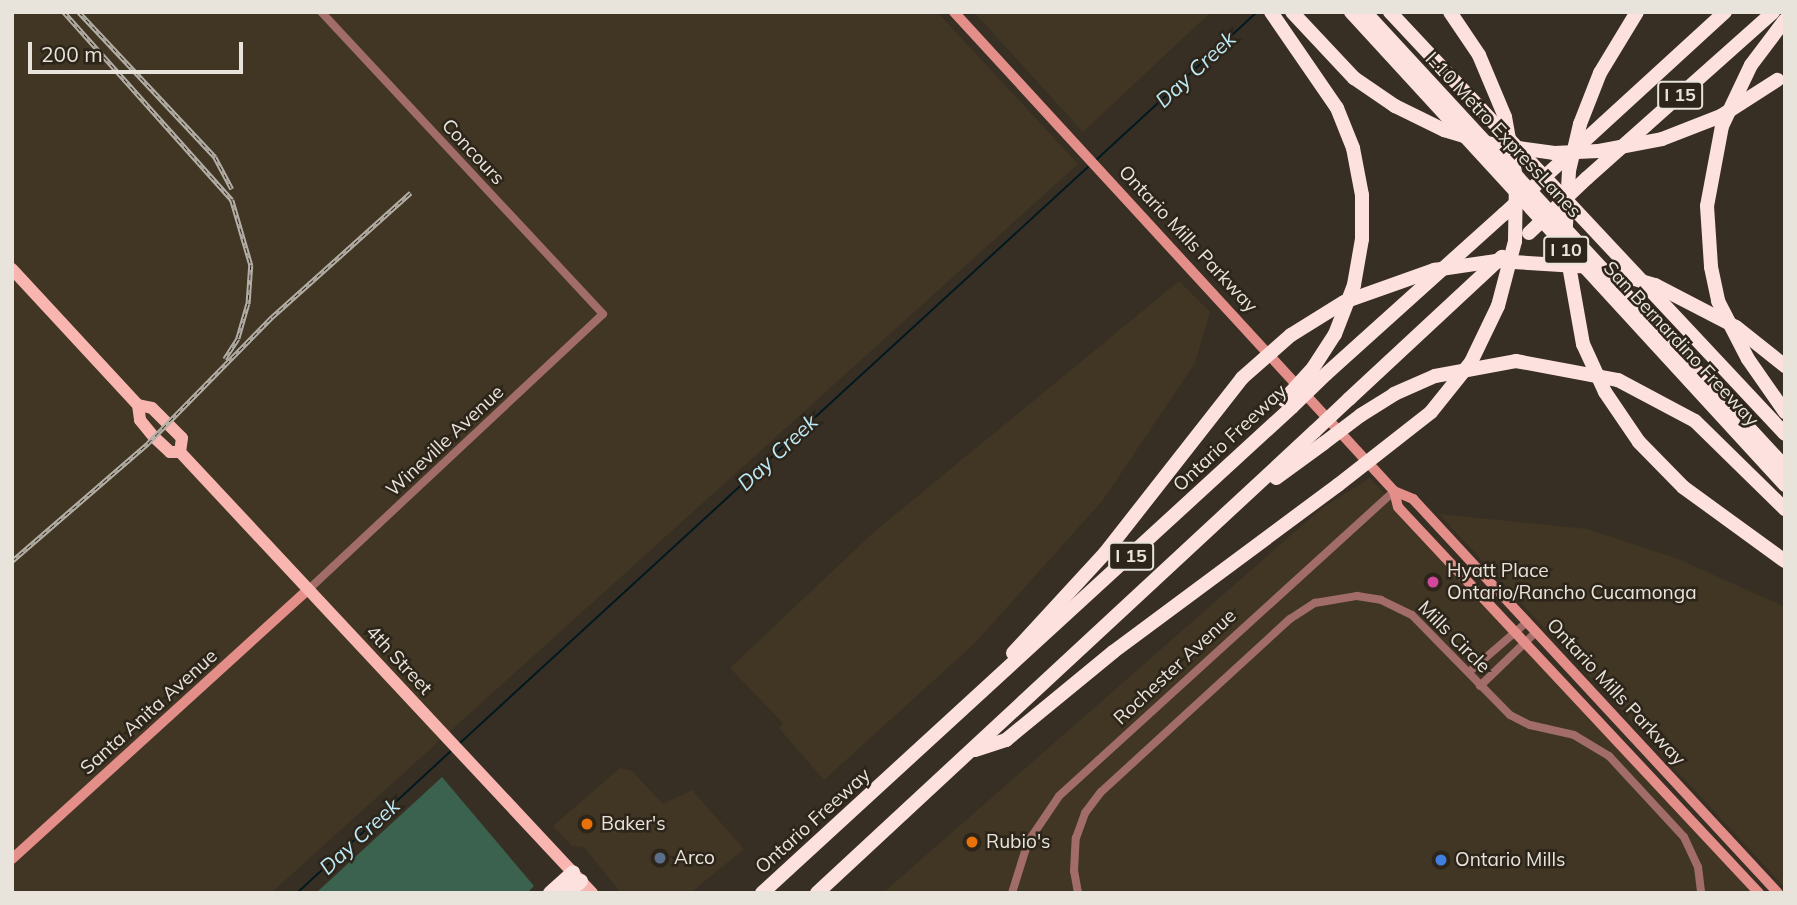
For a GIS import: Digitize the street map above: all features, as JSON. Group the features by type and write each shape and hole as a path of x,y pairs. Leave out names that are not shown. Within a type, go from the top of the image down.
{"highway":[{"path":"1292,12 1354,78 1395,106 1444,130 1491,144 1554,153 1599,151 1661,139 1721,116 1781,77"},
{"name":"San Bernardino Freeway","path":"1350,12 1785,485"},
{"name":"I-10 Metro ExpressLanes","path":"1365,12 1785,467"},
{"name":"San Bernardino Freeway","path":"1390,12 1785,434"},
{"path":"971,752 1006,740 1113,652 1408,433 1452,389 1486,335 1509,274 1517,210 1513,149 1494,85 1450,12"},
{"path":"1637,12 1600,73 1580,124 1569,171 1564,243 1583,344 1605,392 1639,442 1683,487 1785,561"},
{"name":"Ontario Freeway","path":"762,893 1242,454 1319,371 1504,214 1725,12"},
{"name":"I 15","path":"817,893 1587,178 1773,12"},
{"path":"1274,16 1337,108 1353,148 1362,195 1362,239 1354,285 1319,371"},
{"path":"1785,20 1751,65 1722,126 1707,206 1711,267 1718,301 1748,359 1785,412"},
{"path":"969,705 1105,553 1242,378 1290,335 1353,298 1434,270 1496,261 1593,267 1655,285 1736,327 1785,366"},
{"path":"1230,512 1394,394 1435,376 1516,361 1618,380 1695,421 1785,509"},
{"path":"550,893 577,877"},
{"path":"569,893 577,877"}],"main road":[{"name":"Ontario Mills Parkway","path":"954,12 1394,491 1413,499 1778,893"},
{"name":"4th Street","path":"12,269 138,405 152,408 182,438 180,452"},
{"name":"4th Street","path":"138,405 140,420 170,452 180,452 592,893"},
{"name":"Ontario Mills Parkway","path":"1394,491 1398,507 1517,630 1759,893"},
{"name":"Santa Anita Avenue","path":"12,859 308,590"}],"street":[{"name":"Concours","path":"321,12 603,314"},
{"name":"Wineville Avenue","path":"308,590 603,314"},
{"name":"Rochester Avenue","path":"1012,893 1028,842 1059,796 1394,491"},
{"name":"Mills Circle","path":"1079,893 1074,872 1076,838 1094,800 1304,608 1343,597 1394,605 1420,622 1480,686 1518,720 1574,735 1609,756 1684,837 1698,867 1701,893"},
{"path":"1469,672 1527,622"},
{"path":"1480,686 1536,632"}],"shaded area":[{"path":"12,12 937,12 1078,164 271,893 12,893"},
{"path":"974,12 1211,12 1083,132"},
{"path":"1179,281 1210,312 1195,363 1103,500 975,643 824,780 779,728 783,723 730,668 874,532"},
{"name":"Ontario Mills","path":"1370,478 1753,893 883,893 1322,508"},
{"path":"1439,514 1587,529 1676,558 1785,607 1785,888"},
{"path":"620,768 632,771 663,804 692,790 744,849 690,893 621,893 584,847 572,846 553,826"}],"green space":[{"path":"442,777 534,886 527,893 316,893"}],"waterway":[{"name":"Day Creek","path":"1095,161 1257,12"},
{"name":"Day Creek","path":"460,743 1088,167"},
{"name":"Day Creek","path":"297,893 451,751"}],"railway":[{"path":"64,12 232,200 251,265 248,304 238,339 225,359"},
{"path":"79,12 215,157 232,189"},
{"path":"12,561 148,443 272,317 410,193"}],"place":[{"name":"Hyatt Place Ontario/Rancho Cucamonga","path":"1433,582"},
{"name":"Baker's","path":"587,824"},
{"name":"Rubio's","path":"972,842"},
{"name":"Arco","path":"660,858"},
{"name":"Ontario Mills","path":"1441,860"}]}
